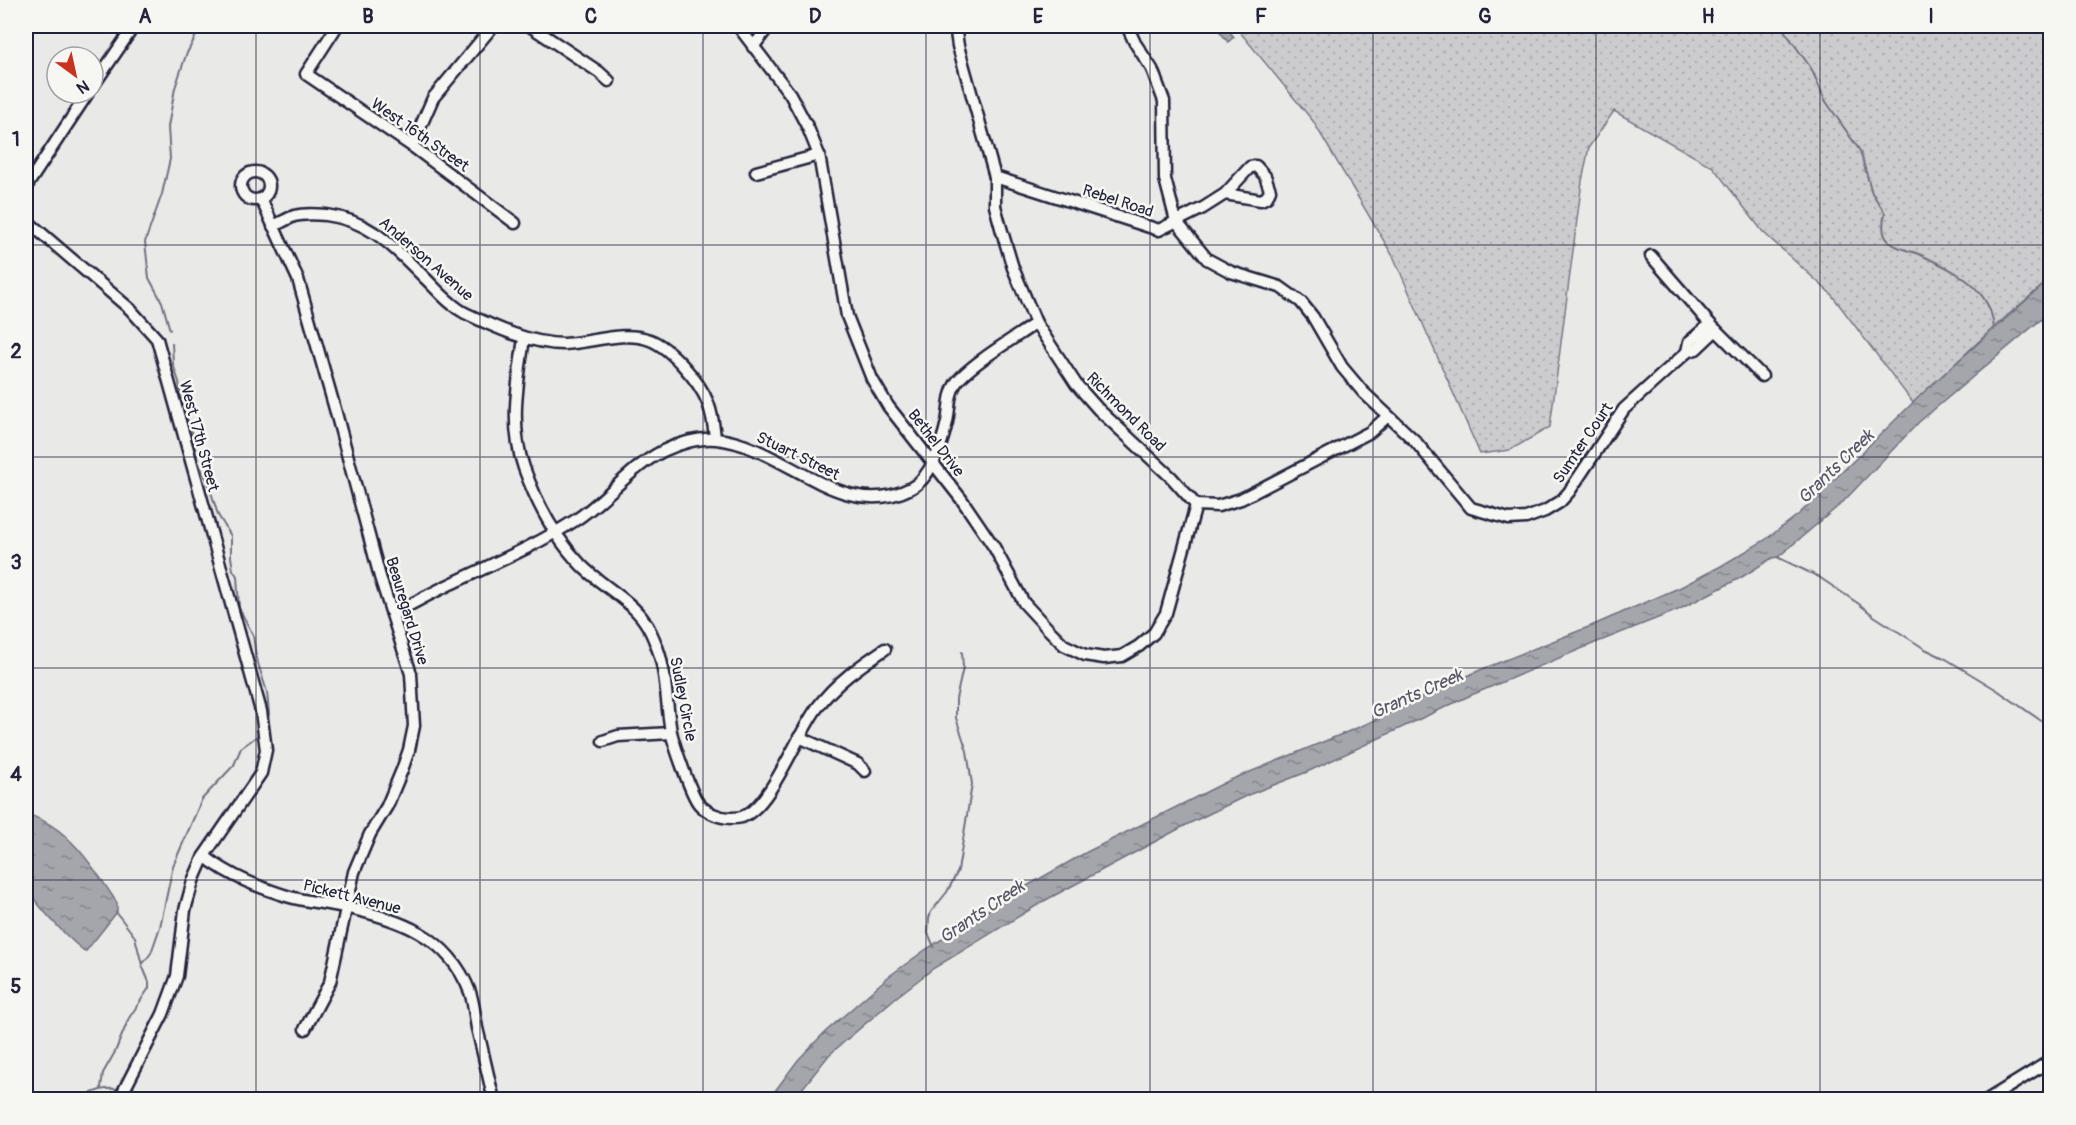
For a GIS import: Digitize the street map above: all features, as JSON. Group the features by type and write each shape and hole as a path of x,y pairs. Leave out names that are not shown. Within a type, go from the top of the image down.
{"street":[{"path":"105,68 134,26"},
{"name":"West 16th Street","path":"337,26 306,74 412,146 515,223"},
{"path":"412,146 433,98 493,26"},
{"name":"Bethel Drive","path":"738,26 790,94 819,155 847,316 872,379 888,406 933,462 993,547 1024,603 1032,612 1064,645 1085,655 1104,658 1122,656 1139,646 1154,633 1166,614 1196,505"},
{"path":"753,47 769,26"},
{"name":"Richmond Road","path":"955,26 958,46 995,177 995,206 1013,268 1036,323 1076,384 1098,409 1172,478 1196,505"},
{"path":"1127,26 1152,69 1164,101 1165,179 1176,221"},
{"path":"535,27 609,81"},
{"path":"26,187 80,105"},
{"path":"756,172 819,155"},
{"name":"Rebel Road","path":"995,177 1160,230 1225,194"},
{"name":"Beauregard Drive","path":"261,199 298,279 380,577 411,674 414,726 409,750 387,806 370,834 354,872 330,982 305,1029"},
{"name":"Anderson Avenue","path":"273,226 295,216 313,214 363,224 389,243 450,302 464,312 524,338 562,344 624,336 650,340 674,357 696,382 708,401 715,438"},
{"name":"West 17th Street","path":"26,220 130,309 157,339 261,711 266,750 261,773 204,856 193,881 185,910 177,976 163,1014 119,1100"},
{"name":"Sumter Court","path":"1176,221 1207,259 1231,272 1280,287 1301,302 1313,317 1342,367 1363,392 1415,441 1471,508 1491,516 1509,519 1526,518 1560,502 1624,409 1687,352 1696,349 1713,327"},
{"path":"1651,256 1713,327 1762,376"},
{"name":"Stuart Street","path":"393,614 457,581 492,567 556,533 583,516 633,472 663,451 685,443 715,438 738,444 770,456 844,494 866,499 888,497 913,488 925,476 933,462 947,422 948,400 957,383 969,371 1036,323"},
{"name":"Sudley Circle","path":"524,338 515,404 515,433 534,496 556,533 582,565 645,622 663,670 672,733 698,803 712,814 729,818 744,816 758,806 769,791 816,708 838,683 885,649"},
{"path":"1196,505 1218,506 1241,499 1371,432 1388,416"},
{"path":"603,741 618,736 672,733"},
{"path":"799,737 858,764 865,771"},
{"name":"Pickett Avenue","path":"204,856 225,872 254,884 292,897 346,907 390,919 417,930 437,943 454,963 470,993 494,1100"},
{"path":"1987,1100 2050,1061"}],"shaded area":[{"path":"1235,26 2050,26 2050,279 1994,327 1913,403 1831,294 1763,232 1713,167 1614,111 1589,147 1582,181 1550,427 1510,450 1480,454 1394,258 1313,121"}],"water":[{"path":"1225,26 1234,37 1228,42 1217,28"},
{"path":"2050,279 2050,312 1919,422 1842,503 1778,557 1772,558 1742,577 1678,610 1469,696 1307,772 1248,795 1188,824 1044,901 934,968 894,999 829,1055 794,1099 769,1099 798,1060 824,1033 888,977 925,950 1011,895 1085,853 1228,781 1364,725 1480,670 1681,587 1765,540 1799,514 1927,389"},
{"path":"26,814 55,828 67,838 90,863 117,903 117,912 86,951 51,919 35,900 26,884 24,861"}],"waterway":[{"path":"170,330 162,302 149,278 145,242 162,194 170,159 168,127 175,88 186,55 201,26"},
{"path":"1781,26 1811,68 1825,100 1860,151 1872,193 1885,213 1883,225 1885,236 1892,244 1934,261 1970,283 1987,303 1992,315 1994,330"},
{"path":"172,343 173,364 179,382 183,408 192,431 197,460 208,482 218,515 231,536 231,557 233,570 237,576 239,608 253,635 256,657 267,692 269,714 267,720"},
{"path":"1777,557 1819,577 1874,616 1925,649 1997,690 2050,727"},
{"name":"Grants Creek","path":"934,947 928,933 929,918 958,871 972,784 967,751 956,718 956,699 963,668 962,652"},
{"path":"142,965 151,953 160,927 173,866 202,799 234,765 241,748 260,734"},
{"path":"101,1088 103,1073 115,1052 129,1018 149,988 135,937 116,912"},
{"path":"75,1100 100,1090 117,1089"},
{"path":"130,1091 145,1100"}]}
